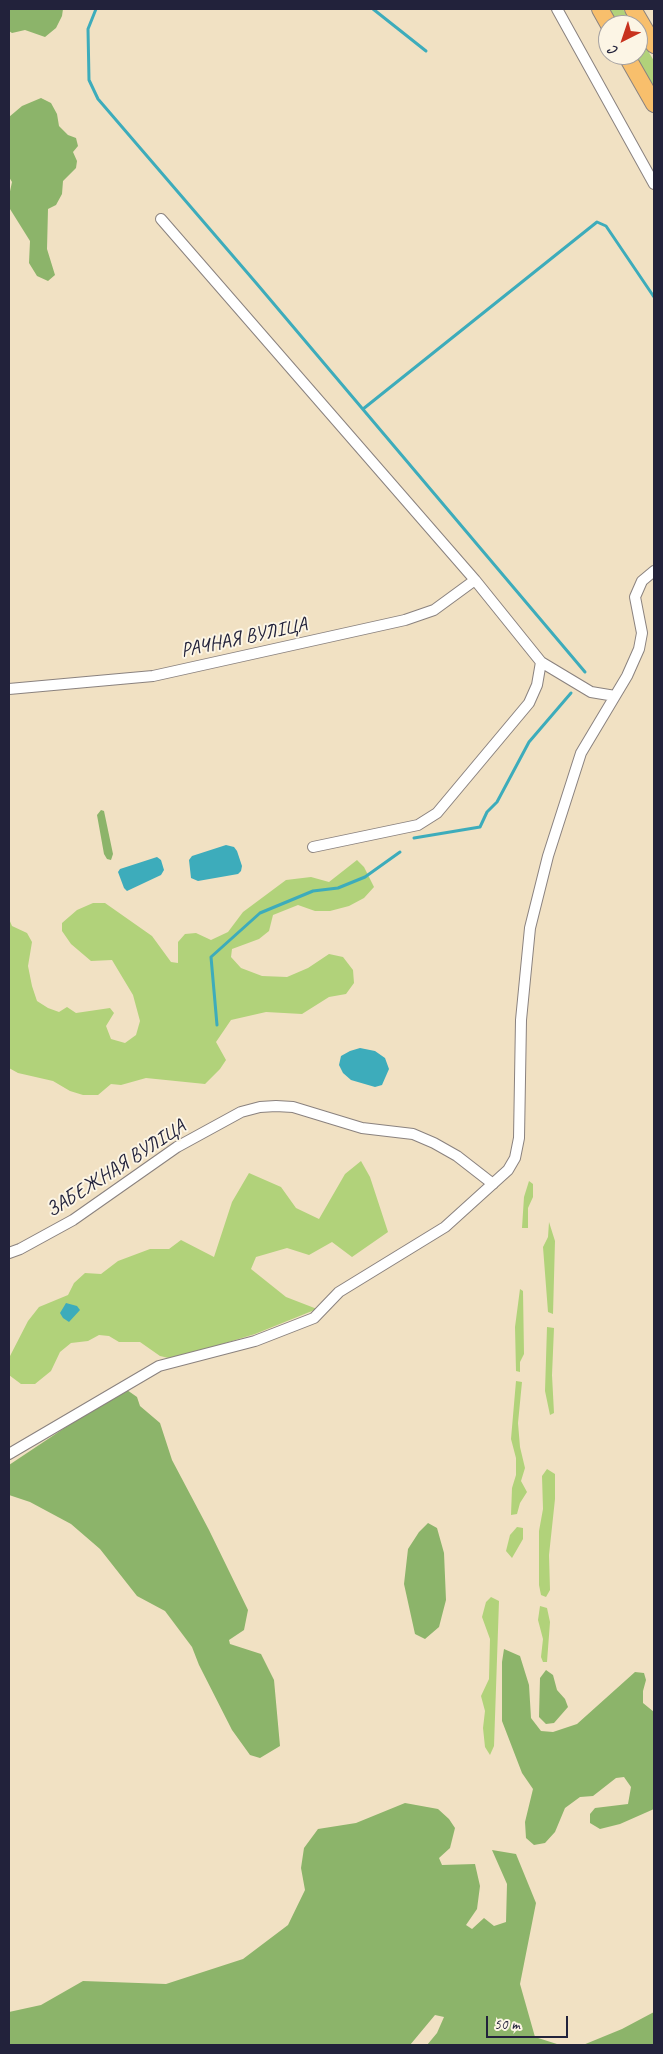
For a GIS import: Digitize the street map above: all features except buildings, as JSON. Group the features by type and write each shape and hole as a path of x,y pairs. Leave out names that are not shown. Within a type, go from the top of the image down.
{"highway":[{"path":"632,9 654,45"},
{"path":"632,65 654,104"}],"street":[{"path":"557,9 654,184"},
{"path":"161,220 475,580 541,662 591,692 615,696"},
{"path":"9,1454 159,1366 255,1341 314,1318 339,1292 458,1218 508,1170 515,1158 519,1138 521,1020 530,928 545,865 581,753 615,696 639,649 642,633 635,597 642,581 654,571"},
{"name":"РАЧНАЯ ВУЛІЦА","path":"9,688 153,676 405,620 434,610 475,580"},
{"path":"314,847 418,825 437,813 529,702 537,684 541,662"},
{"name":"ЗАБЕЖНАЯ ВУЛІЦА","path":"9,1252 20,1249 60,1228 177,1147 241,1112 260,1107 293,1107 362,1128 413,1134 457,1156 492,1184"}],"green space":[{"path":"9,9 63,9 56,28 45,37 25,30 12,33 9,31"},
{"path":"609,9 623,9 627,15 612,15"},
{"path":"648,51 654,61 654,88 641,65 648,65"},
{"path":"41,98 51,103 57,114 59,126 68,135 76,138 78,146 73,152 77,161 76,168 63,181 62,194 56,205 48,209 47,249 55,275 48,281 37,276 29,263 30,241 10,209 9,196 12,182 9,177 9,117 22,106"},
{"path":"101,810 104,811 113,854 111,860 107,859 104,854 97,815"},
{"path":"357,860 364,867 374,887 364,898 349,906 330,911 315,911 298,905 273,915 269,931 259,939 232,949 231,957 241,968 262,976 287,977 308,968 329,954 343,957 353,970 354,983 346,994 329,997 302,1014 266,1012 231,1020 216,1042 226,1060 205,1084 146,1078 121,1085 111,1084 98,1095 83,1095 70,1091 53,1081 18,1073 9,1068 9,919 12,926 27,933 32,942 28,966 37,1001 59,1012 67,1007 76,1013 110,1008 114,1013 106,1026 111,1039 125,1043 136,1035 140,1021 133,995 112,960 91,961 71,944 62,931 62,923 77,910 93,903 105,903 152,936 171,962 178,963 178,942 185,934 196,933 211,940 228,932 243,912 286,880 311,877 329,882"},
{"path":"361,1161 370,1177 388,1232 352,1257 332,1242 309,1255 287,1248 256,1257 251,1269 286,1297 317,1309 255,1334 173,1359 160,1356 140,1342 119,1342 109,1336 99,1335 88,1341 71,1343 60,1352 51,1371 35,1384 21,1384 9,1375 10,1356 28,1321 39,1307 68,1295 74,1283 85,1273 101,1274 118,1261 150,1249 169,1249 181,1240 214,1257 232,1202 249,1173 281,1187 296,1208 319,1219 345,1174"},
{"path":"529,1181 533,1184 533,1197 528,1208 528,1228 522,1228 524,1197"},
{"path":"549,1222 555,1241 553,1314 548,1312 543,1247 548,1237"},
{"path":"520,1289 523,1291 524,1354 520,1362 520,1372 516,1371 515,1327"},
{"path":"547,1327 554,1328 552,1375 554,1413 550,1415 545,1391"},
{"path":"516,1381 522,1382 518,1423 520,1447 525,1468 521,1481 527,1492 520,1503 517,1514 511,1515 512,1488 516,1475 516,1458 511,1439"},
{"path":"127,1390 137,1397 140,1406 160,1423 172,1460 248,1610 244,1630 229,1640 230,1644 261,1654 274,1680 280,1746 260,1758 250,1755 232,1730 199,1665 192,1647 165,1611 137,1596 100,1549 71,1524 30,1502 9,1495 9,1465 102,1403"},
{"path":"547,1469 555,1474 555,1499 549,1555 550,1590 546,1597 541,1595 539,1585 539,1531 543,1509 542,1476"},
{"path":"428,1523 437,1528 444,1553 446,1600 439,1627 425,1639 415,1634 404,1584 408,1549 419,1532"},
{"path":"517,1527 523,1528 523,1539 512,1558 506,1551 510,1535"},
{"path":"491,1597 499,1601 494,1746 490,1755 485,1747 483,1728 485,1711 481,1696 489,1679 490,1639 482,1617 486,1602"},
{"path":"540,1606 547,1608 550,1622 547,1662 543,1662 541,1657 543,1639 538,1620"},
{"path":"504,1649 520,1656 529,1685 531,1718 541,1731 553,1732 577,1724 635,1672 644,1673 646,1680 643,1691 643,1703 654,1712 654,1809 620,1824 600,1829 590,1823 590,1814 595,1808 628,1804 631,1787 624,1777 616,1778 593,1796 580,1797 565,1808 555,1832 545,1843 534,1845 526,1838 525,1822 533,1789 522,1773 502,1721 502,1662"},
{"path":"546,1670 553,1675 557,1690 565,1699 568,1707 554,1723 546,1724 539,1717 540,1678"},
{"path":"405,1803 438,1809 449,1819 455,1828 450,1848 439,1858 442,1865 475,1864 480,1886 477,1909 466,1925 472,1929 484,1918 494,1926 506,1922 507,1884 492,1850 516,1854 536,1903 520,1984 535,2037 560,2045 427,2045 437,2033 444,2017 435,2015 410,2045 9,2045 9,2012 41,2005 83,1981 166,1984 243,1959 288,1925 305,1890 301,1868 304,1848 318,1829 356,1823"},
{"path":"654,2012 654,2045 583,2045 622,2029"}],"water":[{"path":"226,845 234,847 237,851 242,866 238,874 198,881 191,878 189,860 192,856"},
{"path":"157,857 161,860 164,870 161,875 127,891 118,872 120,869"},
{"path":"360,1048 375,1051 385,1058 389,1069 382,1085 375,1087 351,1080 343,1073 339,1065 341,1056"},
{"path":"66,1303 77,1306 80,1310 69,1322 60,1313"}],"waterway":[{"path":"96,9 88,29 89,80 98,99 585,672"},
{"path":"373,9 426,51"},
{"path":"363,409 597,222 606,226 654,297"},
{"path":"414,838 480,827 487,812 497,802 529,742 571,693"},
{"path":"217,1025 211,957 260,913 313,891 338,888 365,877 400,852"}]}
